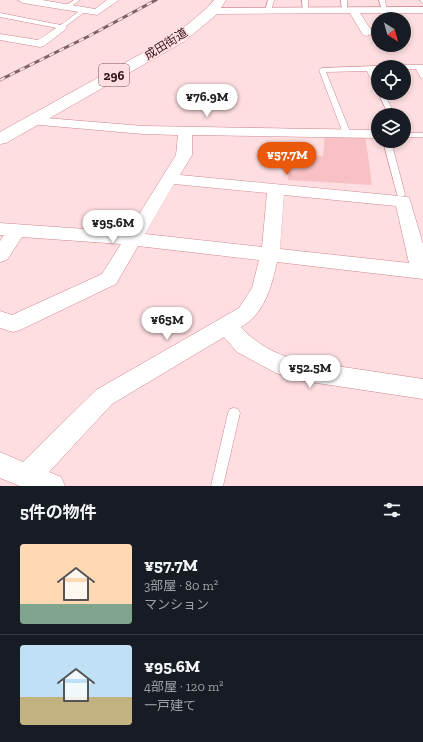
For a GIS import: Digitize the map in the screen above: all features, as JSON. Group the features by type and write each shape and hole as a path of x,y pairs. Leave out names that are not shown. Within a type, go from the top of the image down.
{"highway":[{"name":"成田街道","path":"0,139 180,38 216,5"}],"street":[{"path":"31,1 97,12 114,0"},
{"path":"216,5 268,11 305,5 347,7 384,5 423,10"},
{"path":"347,7 367,33"},
{"path":"0,37 40,44 62,27"},
{"path":"34,120 135,130 371,134"},
{"path":"0,318 13,324 109,278 184,155 185,131"},
{"path":"0,255 9,230 133,239 422,272 403,201 169,179"},
{"path":"27,476 104,397 246,314 262,290 270,254 276,189"},
{"path":"227,326 245,346 276,364 297,370 423,389"},
{"path":"0,465 52,486"}],"lane":[{"path":"67,7 77,0"},
{"path":"268,11 271,0"},
{"path":"0,15 62,27 84,10"},
{"path":"420,67 423,77"},
{"path":"347,134 322,70 369,69 371,73"},
{"path":"411,135 423,135"},
{"path":"390,148 401,194"},
{"path":"217,486 234,413"}],"shaded area":[{"path":"325,133 365,134 372,185 288,180 289,157 323,156"}],"railway":[{"path":"0,80 89,36 156,0"}]}
